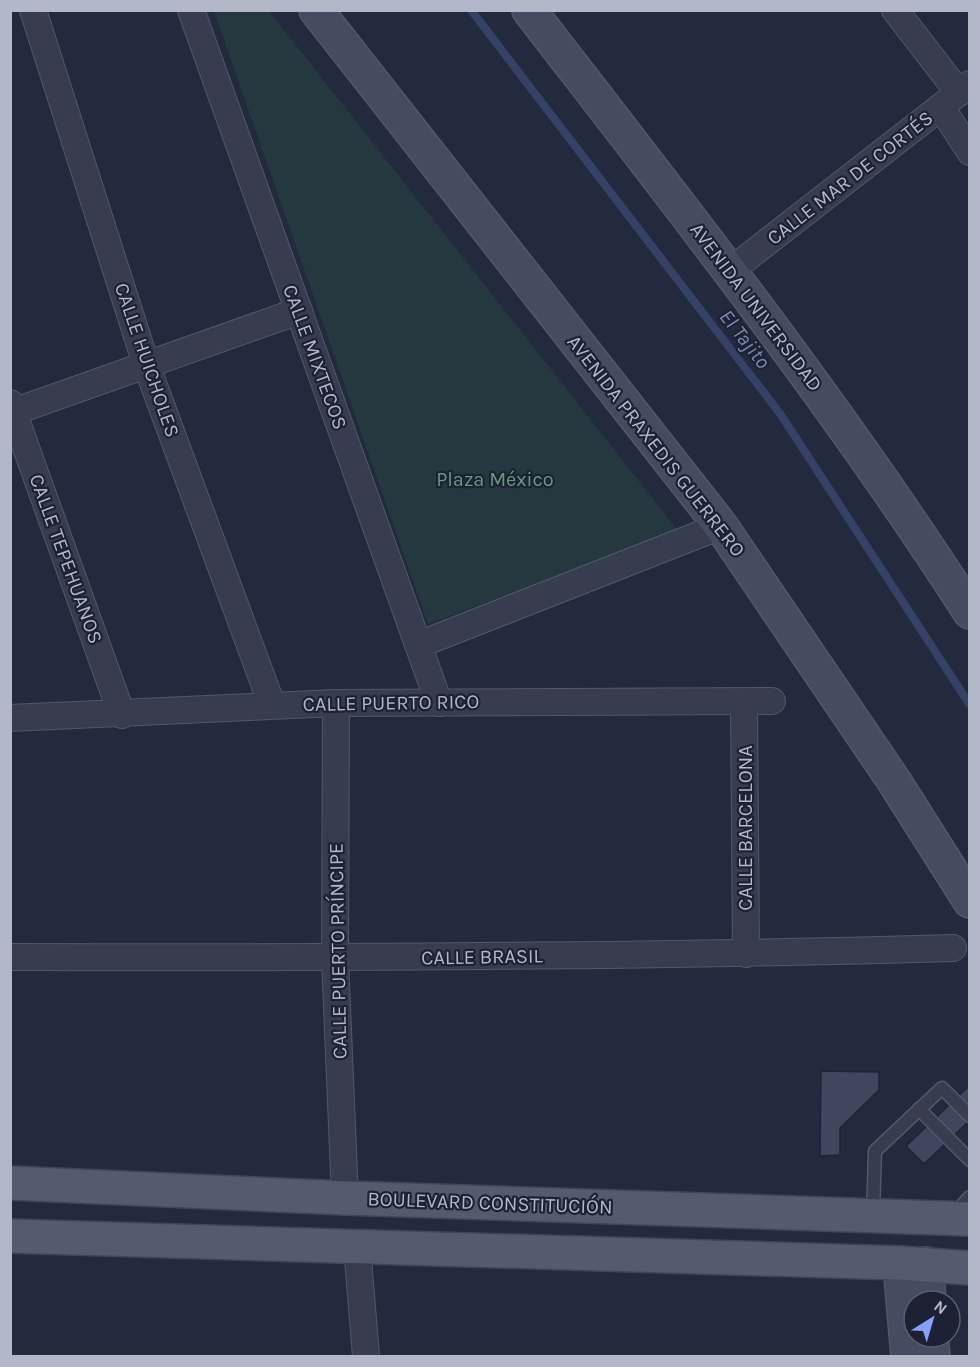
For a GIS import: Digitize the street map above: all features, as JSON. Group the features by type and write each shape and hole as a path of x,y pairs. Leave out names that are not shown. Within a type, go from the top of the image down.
{"main road":[{"name":"BOULEVARD CONSTITUCIÓN","path":"10,1183 345,1198 965,1218"},
{"path":"913,1263 908,1246 921,1236 965,1218"},
{"path":"10,1236 913,1263 969,1268"}],"street":[{"name":"CALLE HUICHOLES","path":"33,10 147,364 272,705"},
{"name":"CALLE MIXTECOS","path":"191,10 439,703"},
{"name":"AVENIDA PRAXEDIS GUERRERO","path":"316,10 720,526 894,781 969,901"},
{"name":"AVENIDA UNIVERSIDAD","path":"529,10 730,272 907,515 969,612"},
{"path":"895,10 956,95 969,152"},
{"name":"CALLE MAR DE CORTÉS","path":"730,272 956,95"},
{"path":"12,409 299,311"},
{"name":"CALLE TEPEHUANOS","path":"12,409 122,715"},
{"path":"418,645 720,526"},
{"name":"CALLE BARCELONA","path":"744,702 746,954"},
{"name":"CALLE PUERTO RICO","path":"10,718 122,715 336,703 772,702"},
{"name":"CALLE PUERTO PRÍNCIPE","path":"336,703 336,958 345,1198"},
{"name":"CALLE BRASIL","path":"10,957 336,958 746,954 953,948"},
{"path":"357,1247 366,1356"},
{"path":"913,1263 924,1289"},
{"path":"908,1356 913,1263"}],"lane":[{"path":"873,1216 875,1151 942,1088 969,1116"},
{"path":"919,1109 969,1160"}],"green space":[{"name":"Plaza México","path":"214,11 269,11 679,532 428,624"}],"building":[{"path":"821,1071 879,1072 879,1090 840,1128 840,1155 820,1156"},
{"path":"970,1085 970,1120 924,1164 906,1146"}],"waterway":[{"name":"El Tajito","path":"471,10 781,415 970,705"}]}
